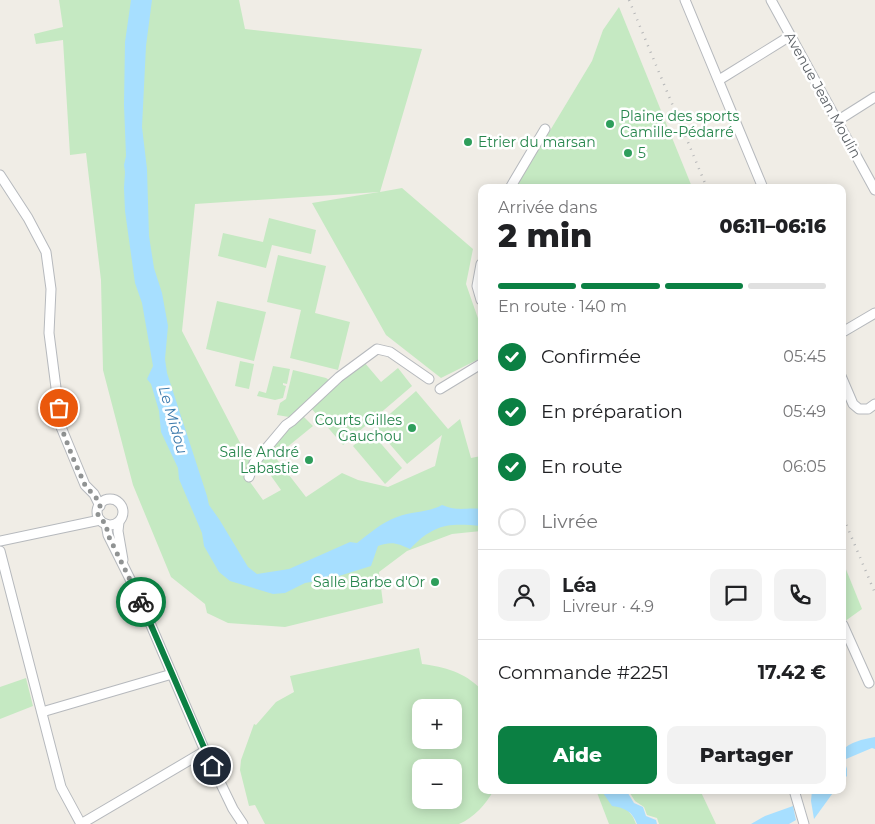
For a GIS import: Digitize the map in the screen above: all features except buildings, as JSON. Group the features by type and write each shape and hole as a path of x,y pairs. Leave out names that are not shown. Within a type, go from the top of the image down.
{"street":[{"path":"685,0 761,184"},
{"name":"Avenue Jean Moulin","path":"771,0 875,190"},
{"path":"719,80 790,36"},
{"path":"837,120 875,97"},
{"path":"512,184 545,129"},
{"path":"0,175 28,218 46,252 51,289 49,332 61,427 85,485 95,496 100,506"},
{"path":"846,331 875,313"},
{"path":"249,478 254,463 286,425 292,422 339,377 377,349 390,352 429,379"},
{"path":"440,389 478,366"},
{"path":"846,388 853,404 859,410 868,409 875,404"},
{"path":"124,565 118,531 123,510 119,502 111,499 100,506 98,512 115,551 124,565 205,751 233,809 243,824"},
{"path":"0,541 103,522 113,525 119,522"},
{"path":"0,551 61,787 81,824 205,751"},
{"path":"846,632 869,683"},
{"path":"42,712 172,674"},
{"path":"796,794 803,822"}],"green space":[{"path":"59,0 239,0 245,29 422,49 380,192 402,188 473,249 466,284 478,318 478,360 441,378 386,335 312,203 379,192 195,204 182,331 249,460 250,482 263,500 281,490 269,473 266,474 257,464 289,427 303,416 313,426 275,457 306,497 342,473 358,480 388,487 435,466 442,435 407,464 375,427 416,391 448,429 460,419 471,458 478,457 478,531 452,534 407,551 379,572 383,603 285,627 228,623 207,613 205,604 171,577 133,485 103,370 101,280 86,153 70,155 63,40 36,44 34,34 63,27"},
{"name":"Plaine des sports Camille-Pédarré","path":"619,7 691,184 518,184 592,61 603,30"},
{"path":"269,218 316,230 311,254 272,245 266,268 218,256 223,233 263,242"},
{"path":"278,255 326,266 315,313 350,322 338,370 290,358 301,310 267,302"},
{"path":"217,301 266,312 254,361 206,349"},
{"path":"240,361 254,364 249,389 235,386"},
{"path":"364,362 381,382 398,368 412,386 343,445 311,408"},
{"path":"273,366 290,369 287,384 283,383 286,386 283,398 275,400 257,396 259,391 266,393"},
{"path":"293,370 326,378 329,380 329,383 289,417 277,415 280,403 286,399"},
{"path":"370,431 402,468 385,484 353,446"},
{"path":"846,569 862,609 846,620"},
{"path":"419,648 422,664 454,671 478,686 478,794 491,794 479,810 459,824 265,824 255,805 249,806 240,770 241,760 254,724 256,725 276,702 294,692 290,676"},
{"path":"26,678 33,706 0,719 0,687"},
{"path":"598,794 615,794 633,817 636,824 609,824"},
{"path":"631,794 702,794 716,824 659,824 657,818 647,815 644,807 635,801"}],"water":[{"name":"Le Midou","path":"131,0 152,0 146,46 142,127 147,169 149,236 154,268 162,293 168,326 165,359 167,373 209,505 248,567 257,574 289,569 350,542 357,543 391,519 442,505 458,509 478,509 478,526 450,525 442,527 427,534 410,549 394,543 378,546 371,566 339,576 331,574 323,580 305,583 285,593 273,594 230,581 219,572 204,546 202,533 179,479 178,468 161,432 159,411 151,384 147,379 153,366 142,303 135,283 125,211 125,42"},
{"path":"875,737 875,749 872,748 846,759 846,747 861,740"},
{"path":"604,794 628,794 634,803 643,807 646,816 656,820 657,824 637,824 628,811 612,806"},
{"path":"812,794 832,794 814,819"},
{"path":"793,806 796,820 789,824 751,824 765,816"}],"railway":[{"path":"629,0 705,184"},
{"path":"846,524 875,593"}],"way so far":[{"path":"59,408 61,427 73,458 85,485 98,500 100,506 98,508 98,516 106,524 108,535 115,551 124,565 141,602"}],"place":[{"name":"Plaine des sports Camille-Pédarré","path":"610,124"},
{"name":"Etrier du marsan","path":"468,142"},
{"name":"5","path":"628,153"},
{"name":"Courts Gilles Gauchou","path":"412,428"},
{"name":"Salle André Labastie","path":"309,460"},
{"name":"Salle Barbe d'Or","path":"435,582"}],"route":[{"path":"141,602 212,766"}]}
